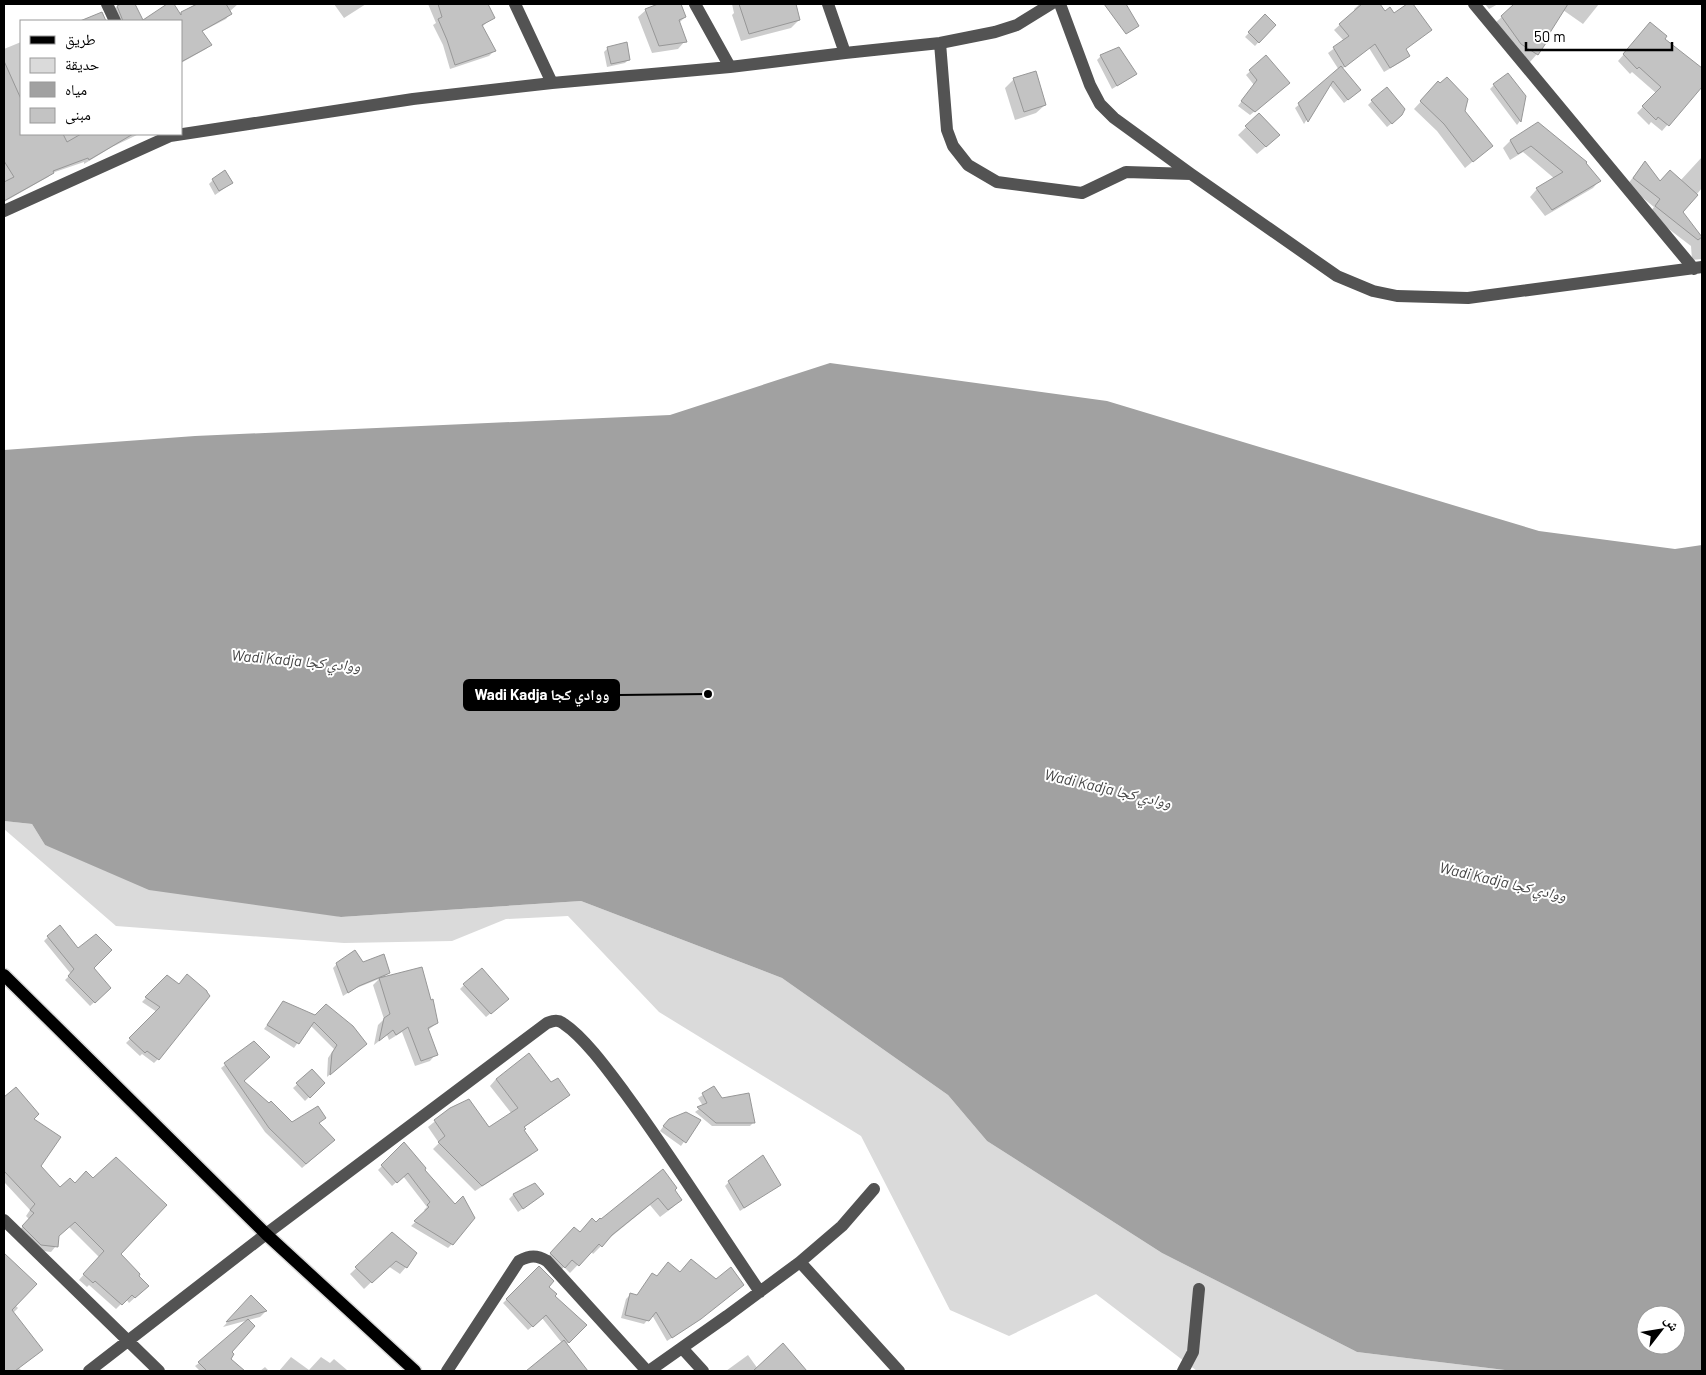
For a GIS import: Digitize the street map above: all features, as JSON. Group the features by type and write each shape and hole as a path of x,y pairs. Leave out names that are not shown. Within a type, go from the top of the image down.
{"main road":[{"path":"6,981 266,1234 415,1371"}],"street":[{"path":"107,4 115,20"},
{"path":"515,4 552,83"},
{"path":"695,4 730,67"},
{"path":"828,4 844,53"},
{"path":"182,133 413,99 552,83 730,67 940,43 995,32 1017,25 1051,4"},
{"path":"1060,4 1090,85 1100,104 1114,118 1337,276 1372,291 1397,296 1468,298 1698,268"},
{"path":"1474,4 1698,268"},
{"path":"940,43 947,130 953,146 968,165 997,182 1082,193 1126,172 1191,174"},
{"path":"4,211 170,135"},
{"path":"88,1371 266,1234 547,1023 556,1020 564,1023 585,1044 616,1082 659,1142 760,1292"},
{"path":"447,1371 519,1261 532,1256 539,1256 547,1261 648,1371 800,1262 842,1226 874,1189"},
{"path":"4,1220 159,1371"},
{"path":"800,1262 898,1371"},
{"path":"1183,1371 1193,1352 1199,1289"},
{"path":"682,1348 703,1371"}],"green space":[{"path":"4,821 32,824 45,845 341,917 581,901 782,978 948,1095 987,1141 1162,1253 1357,1352 1513,1371 1197,1371 1096,1294 1009,1336 950,1310 861,1136 659,1012 568,916 506,919 452,941 344,943 116,926 4,829"}],"water":[{"path":"830,363 1107,401 1539,531 1675,549 1702,545 1702,1371 1513,1371 1357,1352 1162,1253 987,1141 948,1095 782,978 581,901 341,917 149,890 45,845 32,824 4,821 4,450 195,436 670,415"}],"building":[{"path":"121,4 135,4 143,20 123,20 117,6"},
{"path":"167,4 174,4 181,15 181,12 197,4 226,4 232,14 202,31 212,45 182,61 182,20 143,20"},
{"path":"438,4 488,4 495,18 482,25 496,51 455,65 438,19 442,17"},
{"path":"658,4 681,4 686,17 679,20 687,42 659,46 645,9"},
{"path":"739,4 796,4 800,20 749,34"},
{"path":"1104,4 1126,4 1139,26 1126,34"},
{"path":"1362,4 1380,4 1385,11 1390,7 1394,13 1407,4 1413,4 1432,30 1406,49 1410,56 1390,68 1375,44 1345,67 1333,47 1349,36 1339,24"},
{"path":"1514,4 1568,4 1538,55 1521,44 1501,16"},
{"path":"102,12 106,20 82,20"},
{"path":"1265,14 1276,25 1259,43 1248,32"},
{"path":"1650,22 1667,36 1665,39 1702,68 1702,87 1669,126 1658,117 1656,120 1642,106 1661,87 1639,67 1637,69 1623,54"},
{"path":"627,42 630,60 611,64 607,47"},
{"path":"1119,47 1137,74 1117,86 1100,55"},
{"path":"1266,55 1290,83 1255,112 1241,101 1257,80 1249,70"},
{"path":"4,61 20,97 20,135 64,135 67,142 79,135 131,135 89,160 88,158 53,171 54,173 4,201 4,182 14,177 4,161"},
{"path":"1341,66 1361,90 1348,100 1333,81 1308,122 1298,103"},
{"path":"1036,71 1046,105 1024,112 1013,78"},
{"path":"1508,73 1526,96 1521,122 1493,84"},
{"path":"1447,77 1468,99 1465,111 1493,146 1473,162 1444,124 1420,101 1438,81 1440,83"},
{"path":"1387,87 1405,109 1402,115 1392,124 1371,100"},
{"path":"1259,113 1280,135 1266,147 1245,126"},
{"path":"1538,122 1587,162 1601,181 1552,210 1536,188 1563,172 1531,146 1518,154 1510,140"},
{"path":"1645,161 1660,181 1670,170 1698,195 1683,212 1702,237 1698,240 1655,206 1660,199 1633,178"},
{"path":"225,170 233,183 219,191 212,179"},
{"path":"60,925 78,948 96,934 112,950 94,968 111,988 95,1003 68,976 74,969 47,936"},
{"path":"355,950 363,962 384,954 390,973 359,986 348,993 336,963"},
{"path":"422,967 431,1000 433,999 438,1023 428,1028 438,1055 421,1061 408,1027 396,1035 393,1030 379,1041 384,1018 390,1014 379,978"},
{"path":"482,968 509,999 491,1014 463,984"},
{"path":"187,974 207,991 210,996 159,1060 147,1051 145,1053 129,1038 160,1007 145,997 167,975 179,984"},
{"path":"283,1001 315,1015 326,1004 353,1026 367,1044 330,1075 332,1053 337,1045 314,1022 299,1044 267,1025"},
{"path":"254,1041 270,1057 244,1081 269,1103 271,1101 292,1122 318,1106 326,1118 319,1123 335,1140 306,1164 269,1128 224,1063"},
{"path":"529,1053 551,1082 558,1078 570,1095 524,1127 526,1129 524,1130 538,1150 482,1186 438,1142 445,1136 434,1120 450,1108 469,1099 489,1127 518,1108 496,1079"},
{"path":"312,1069 325,1083 310,1098 296,1083"},
{"path":"714,1086 722,1098 749,1093 755,1123 716,1123 697,1107 707,1103 702,1093"},
{"path":"16,1087 39,1114 34,1119 61,1137 41,1166 60,1187 70,1178 75,1183 86,1171 93,1178 116,1157 167,1205 121,1254 149,1286 135,1298 132,1295 122,1305 95,1281 93,1283 83,1274 104,1251 75,1222 59,1236 58,1247 41,1245 22,1226 34,1213 30,1210 35,1204 4,1171 4,1097"},
{"path":"686,1112 701,1120 686,1143 663,1126 669,1119"},
{"path":"404,1142 426,1168 425,1170 455,1204 463,1196 475,1218 453,1245 414,1221 429,1207 427,1205 430,1202 408,1173 397,1183 381,1165"},
{"path":"763,1155 781,1185 744,1208 728,1181"},
{"path":"663,1169 677,1188 675,1190 682,1200 668,1210 658,1198 612,1235 602,1247 599,1244 579,1266 572,1260 565,1268 550,1253 574,1227 580,1232 592,1218 596,1222 601,1219"},
{"path":"535,1183 544,1194 523,1209 513,1194"},
{"path":"392,1232 417,1253 407,1268 396,1261 372,1283 355,1267"},
{"path":"4,1253 37,1284 12,1310 43,1350 15,1371 4,1371"},
{"path":"691,1259 716,1279 731,1267 744,1285 701,1319 672,1338 656,1312 649,1321 625,1315 630,1293 637,1295 652,1273 657,1276 668,1262 680,1272"},
{"path":"539,1266 554,1281 549,1287 557,1294 555,1296 587,1325 569,1343 546,1315 533,1327 506,1299"},
{"path":"251,1295 267,1311 226,1322"},
{"path":"248,1319 255,1326 232,1352 234,1354 231,1359 245,1371 207,1371 198,1362"},
{"path":"564,1340 588,1371 526,1371"},
{"path":"783,1343 807,1371 753,1371"}],"place":[{"name":"Wadi Kadja ووادي كجا","path":"708,694"}]}
